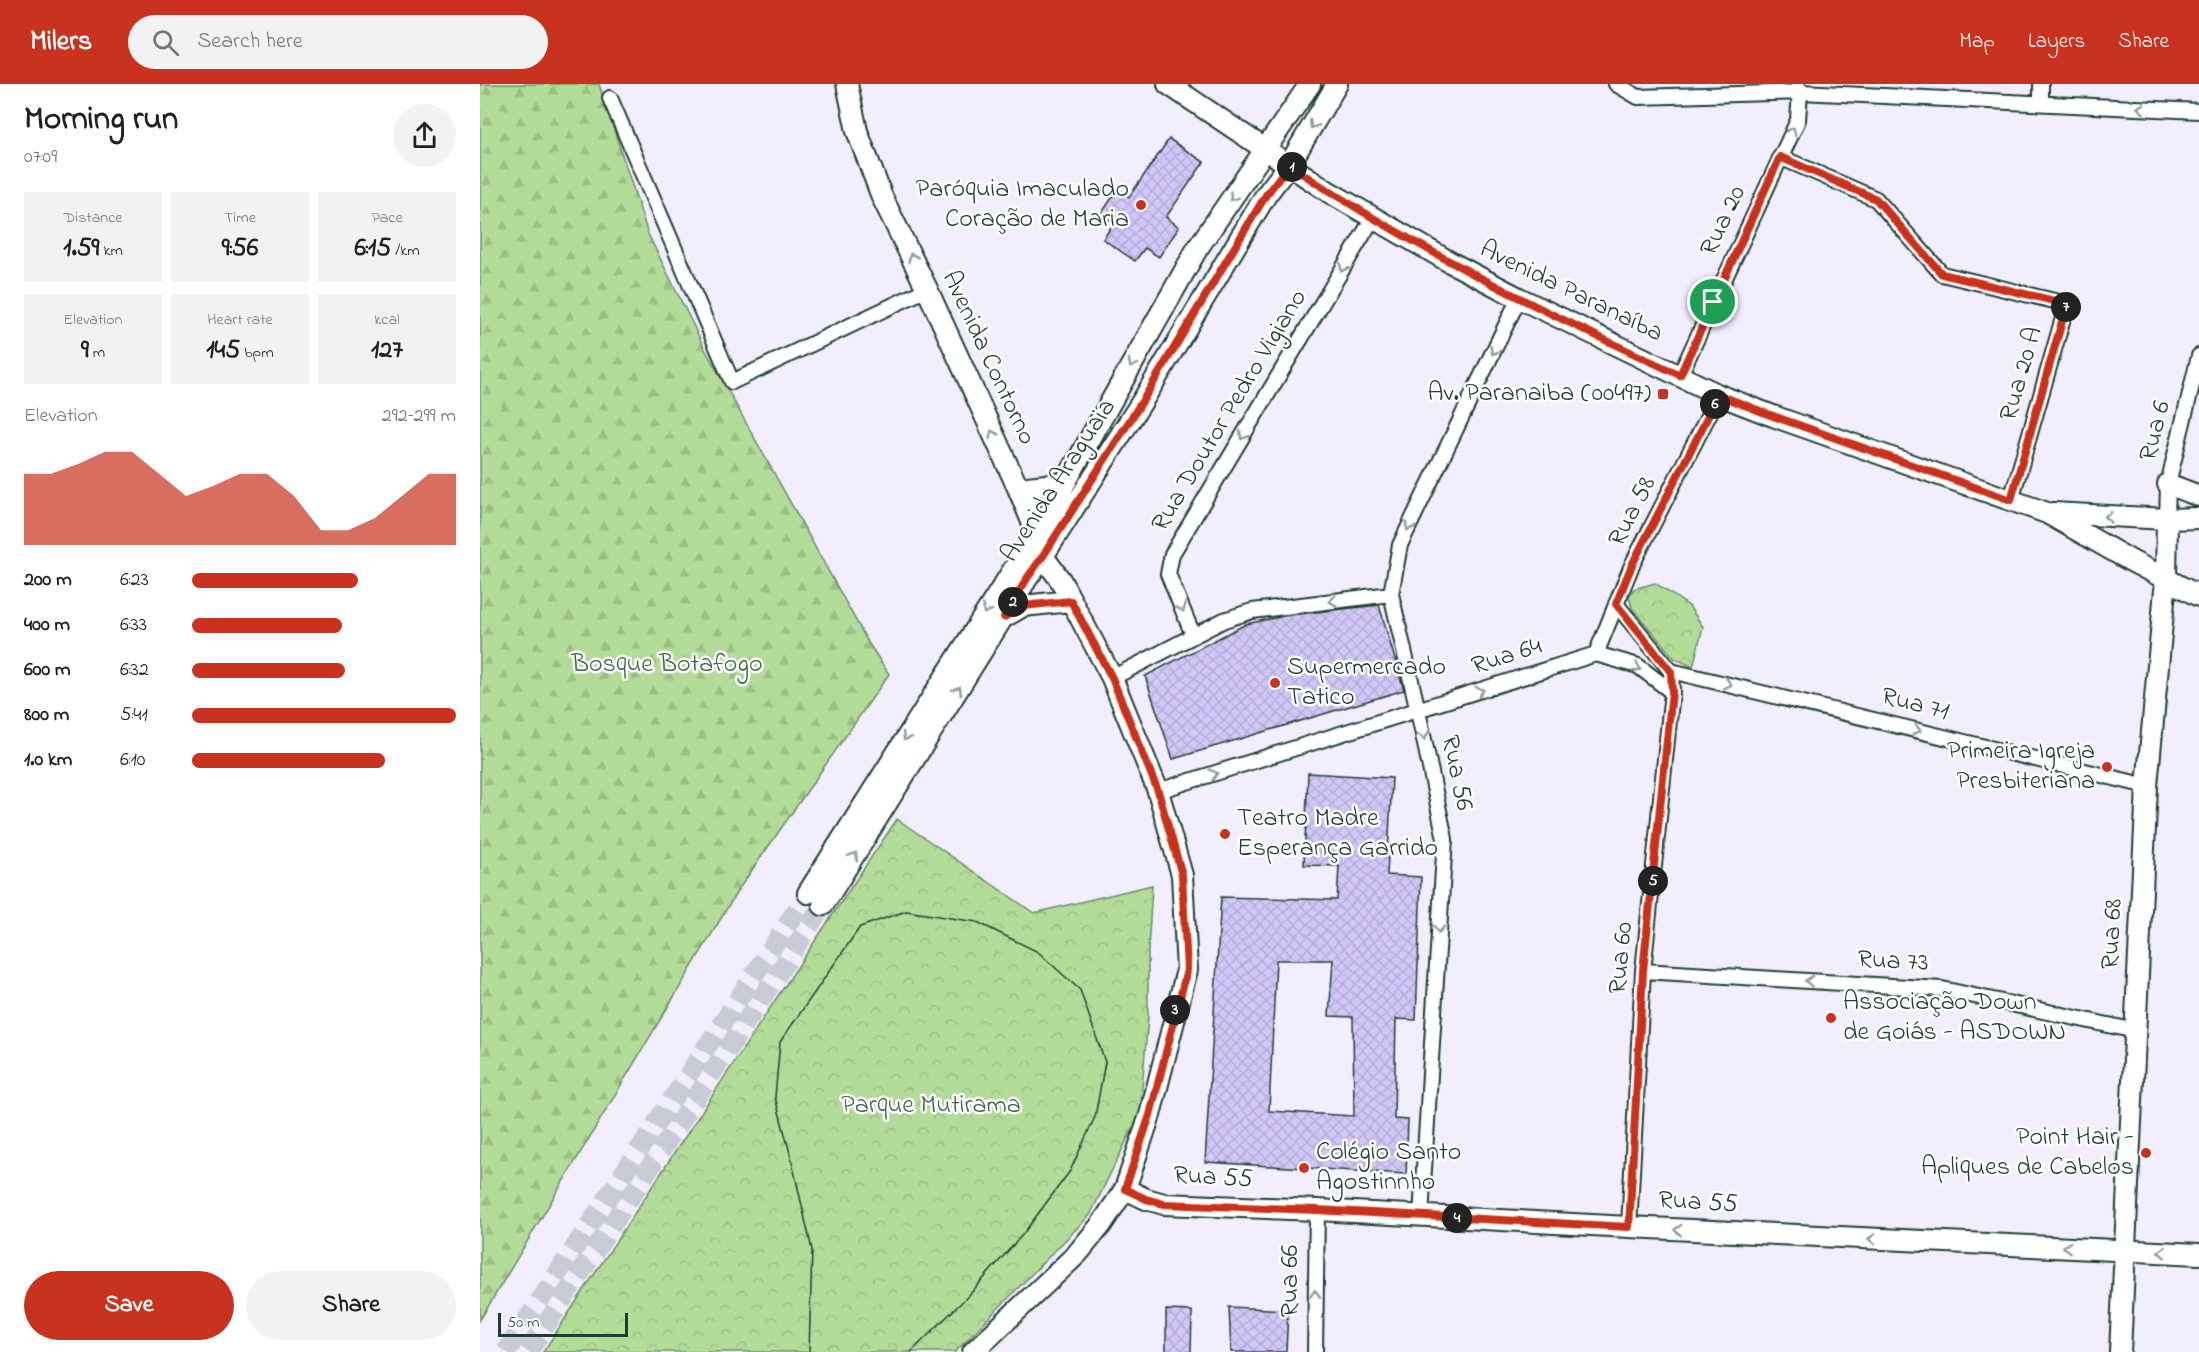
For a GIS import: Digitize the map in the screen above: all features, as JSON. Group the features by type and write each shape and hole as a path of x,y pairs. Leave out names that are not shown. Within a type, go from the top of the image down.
{"main road":[{"name":"Avenida Contorno","path":"847,84 857,130 882,197 927,289 1018,488 1036,531 1043,556 1061,581 1112,678 1158,791 1182,875 1187,970 1150,1115 1125,1189 1101,1225 1077,1254 973,1352"},
{"name":"Avenida Paranaíba","path":"1168,84 1251,141 1373,218 1519,298 1719,395 2047,513 2199,596"},
{"name":"Avenida Araguaia","path":"1310,84 1197,249 1057,501 1036,531 816,899 1004,617 1143,400 1266,195 1289,165 1337,84"},
{"path":"1018,488 1065,483"},
{"path":"2168,484 2199,496"},
{"name":"Avenida Paranaíba","path":"2047,513 2167,519 2199,518"},
{"name":"Rua 68","path":"2121,1352 2147,786 2166,579 2167,519"},
{"path":"1004,617 1023,606 1071,601"},
{"name":"Rua 55","path":"1125,1189 1164,1204 2199,1254"}],"street":[{"path":"1616,84 1638,97 1798,88 2199,111"},
{"path":"2041,84 2041,103"},
{"name":"Rua 20","path":"1680,375 1798,120 1798,88"},
{"path":"610,98 732,382 927,289"},
{"name":"Rua 20 A","path":"1780,157 1876,199 1942,274 2067,304 2011,500"},
{"name":"Rua Doutor Pedro Vigiano","path":"1193,635 1168,574 1172,554 1373,218"},
{"name":"Rua 56","path":"1421,1216 1445,839 1391,594 1400,545 1519,298"},
{"name":"Rua 6","path":"2167,519 2168,484 2199,356"},
{"name":"Rua 58","path":"1596,654 1632,565 1719,395"},
{"path":"1112,678 1224,620 1252,611 1391,594"},
{"path":"1616,604 1671,672"},
{"path":"1596,654 1638,666 1672,692"},
{"name":"Rua 64","path":"1158,791 1596,654"},
{"name":"Rua 71","path":"1671,672 2147,786"},
{"name":"Rua 60","path":"1629,1227 1643,971 1672,692 1671,672"},
{"name":"Rua 73","path":"1643,971 1942,989 2136,1031"},
{"name":"Rua 66","path":"1315,1352 1317,1210"}],"green space":[{"name":"Bosque Botafogo","path":"480,84 599,84 648,234 705,349 869,644 889,674 738,890 480,1320"},
{"path":"1655,583 1689,606 1703,627 1693,667 1674,658 1632,608 1629,596 1634,589"},
{"name":"Parque Mutirama","path":"897,819 1034,913 1152,885 1148,952 1148,1017 1140,1113 1090,1215 955,1352 543,1352 774,1002"}],"building":[{"name":"Paróquia Imaculado Coração de Maria","path":"1169,139 1204,162 1166,217 1179,227 1159,257 1145,248 1135,261 1103,239 1114,223 1101,214 1118,189 1129,197"},
{"name":"Supermercado Tatico","path":"1379,605 1404,690 1173,759 1145,676 1246,624 1289,615"},
{"path":"1308,773 1392,778 1387,875 1421,877 1416,1020 1396,1019 1394,1119 1408,1120 1406,1174 1205,1162 1221,897 1337,900 1339,866 1304,865","holes":["1276,960 1333,960 1329,1016 1353,1017 1354,1116 1269,1111"]},
{"path":"1229,1307 1288,1310 1286,1352 1231,1352"},
{"path":"1166,1310 1192,1311 1191,1352 1166,1352"}],"tunnel":[{"path":"506,1352 808,893"},
{"path":"528,1352 823,905"}],"tram line":[{"path":"809,1352 812,1250 775,1097 780,1042 860,927 906,911 977,922 1038,952 1080,990 1105,1062 1095,1117 1070,1171 1023,1234 970,1294 911,1352"}],"place":[{"name":"Paróquia Imaculado Coração de Maria","path":"1141,205"},
{"name":"Av. Paranaiba (00497)","path":"1663,394"},
{"name":"Supermercado Tatico","path":"1275,683"},
{"name":"Primeira Igreja Presbiteriana","path":"2107,767"},
{"name":"Teatro Madre Esperança Garrido","path":"1225,834"},
{"name":"Associação Down de Goiás - ASDOWN","path":"1831,1018"},
{"name":"Point Hair - Apliques de Cabelos","path":"2146,1153"},
{"name":"Colégio Santo Agostinnho","path":"1304,1168"}],"route":[{"path":"1780,157 1876,199 1942,274 2067,304 2011,500 1719,395 1632,565 1616,604 1671,672 1672,692 1643,971 1629,1227 1164,1204 1125,1189 1168,1052 1175,1009 1187,970 1182,875 1158,791 1112,678 1071,601 1023,606 1004,617 1143,400 1266,195 1289,165 1329,192 1448,261 1597,337 1680,375 1713,302 1780,157"}]}
